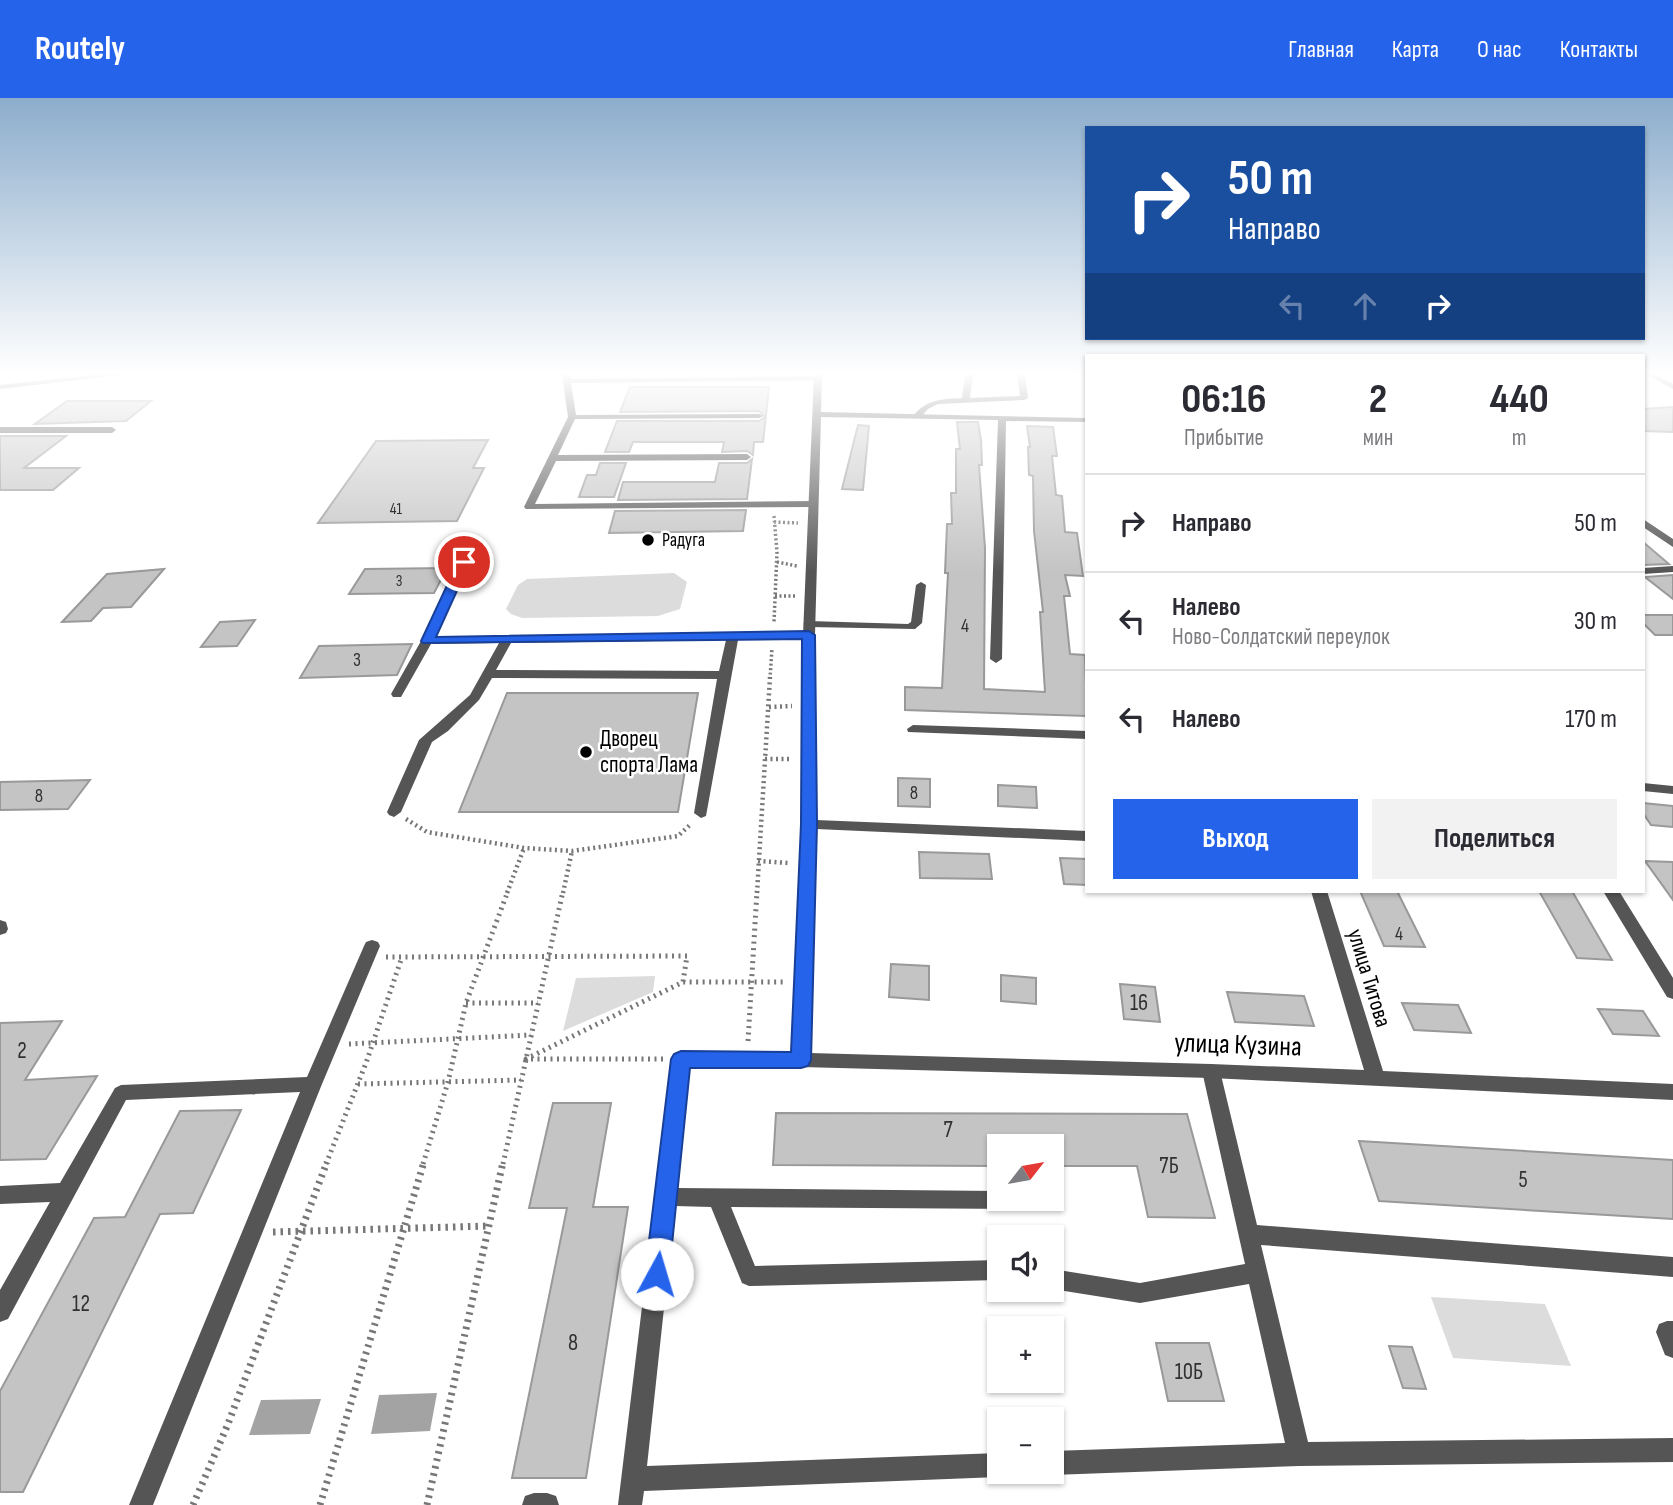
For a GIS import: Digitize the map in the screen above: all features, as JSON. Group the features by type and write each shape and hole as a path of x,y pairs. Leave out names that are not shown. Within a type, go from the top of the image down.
{"street":[{"path":"561,441 529,507 813,504"},
{"path":"801,1060 809,824 809,630 816,441"},
{"path":"996,659 1001,441"},
{"path":"553,458 747,457"},
{"path":"1645,523 1673,544"},
{"path":"397,694 427,641 464,562"},
{"path":"1645,571 1673,569"},
{"path":"427,641 773,635 809,630 911,627 916,623 921,585"},
{"path":"701,813 733,636"},
{"path":"394,812 426,740 443,728 475,697 507,639"},
{"path":"488,674 724,675"},
{"path":"913,730 1085,735"},
{"path":"1645,787 1673,790"},
{"path":"809,824 1085,836"},
{"name":"улица Титова","path":"1320,893 1377,1079"},
{"path":"1612,893 1673,992"},
{"path":"141,1505 372,946"},
{"path":"630,1505 681,1059"},
{"name":"улица Кузина","path":"681,1059 1212,1072 1673,1092"},
{"path":"1212,1072 1299,1454"},
{"path":"0,1311 121,1093 313,1084"},
{"path":"0,1195 66,1192"},
{"path":"665,1197 987,1200"},
{"path":"717,1198 749,1276 987,1270"},
{"path":"1249,1234 1673,1267"},
{"path":"1064,1281 1140,1293 1258,1272"},
{"path":"1673,1332 1667,1332 1673,1347"},
{"path":"1064,1463 1299,1454 1673,1450"},
{"path":"635,1479 987,1465"},
{"path":"534,1505 547,1505"}],"path":[{"path":"747,1060 777,552 773,504"},
{"path":"765,759 809,759"},
{"path":"394,812 427,832 524,848 572,851 678,836 701,813"},
{"path":"320,1505 448,1082 466,1003 524,848"},
{"path":"427,1505 572,851"},
{"path":"758,862 807,864"},
{"path":"193,1505 229,1423 299,1231 358,1084 402,957 687,956 683,982"},
{"path":"526,1059 683,982 803,982"},
{"path":"466,1003 538,1003"},
{"path":"371,1044 531,1035"},
{"path":"526,1059 681,1059"},
{"path":"358,1084 521,1080"},
{"path":"252,1233 489,1226"}],"shaded area":[{"path":"674,573 687,582 680,609 658,616 522,618 506,609 518,585 527,579"},
{"path":"655,976 653,992 563,1031 576,978"},
{"path":"1431,1297 1545,1304 1571,1366 1453,1358"},
{"path":"437,1393 430,1431 371,1434 379,1395"},
{"path":"321,1399 310,1434 249,1435 261,1400"}],"building":[{"path":"0,441 60,441 24,468 79,468 53,490 0,490"},
{"path":"376,441 488,441 473,468 484,468 457,521 318,523"},
{"path":"609,441 763,441 754,442 753,455 747,451 722,452 724,442 633,442 629,452 605,452"},
{"path":"854,441 868,441 863,490 842,489"},
{"path":"959,441 981,441 982,465 979,465 985,548 984,689 1045,692 1040,612 1043,612 1034,531 1033,476 1029,475 1028,447 1029,441 1055,441 1057,456 1052,456 1056,495 1062,496 1065,532 1077,533 1083,576 1065,575 1070,596 1064,596 1070,654 1085,655 1085,716 905,710 905,687 942,688 948,573 945,573 947,524 952,524 951,493 956,493 956,449 960,449"},
{"path":"752,459 747,499 618,500 623,482 715,482 719,463 747,463"},
{"path":"600,463 626,463 614,497 579,497 587,475 596,475"},
{"path":"746,510 743,531 609,533 615,511"},
{"path":"1645,544 1669,564 1645,565"},
{"path":"447,568 434,593 349,594 365,569"},
{"path":"164,569 131,607 103,608 91,621 62,622 107,574"},
{"path":"1673,575 1673,599 1645,577"},
{"path":"1645,615 1673,615 1673,635 1655,635 1645,625"},
{"path":"255,620 237,646 201,647 220,622"},
{"path":"412,644 397,675 300,678 319,646"},
{"name":"Дворец спорта Лама","path":"507,693 698,693 678,812 459,812"},
{"path":"898,778 930,779 930,807 898,806"},
{"path":"90,780 68,809 0,810 0,782"},
{"path":"998,785 1036,787 1037,808 998,806"},
{"path":"1645,803 1673,806 1673,827 1651,825 1645,816"},
{"path":"919,852 989,854 992,879 920,878"},
{"path":"1060,858 1085,859 1085,885 1064,884"},
{"path":"1645,861 1673,862 1673,900"},
{"path":"1361,893 1398,893 1425,947 1384,946"},
{"path":"1540,893 1573,893 1612,960 1577,958"},
{"path":"891,964 929,966 929,1000 889,997"},
{"path":"1001,975 1036,978 1036,1004 1001,1001"},
{"path":"1120,984 1155,987 1160,1022 1124,1019"},
{"path":"1227,992 1304,996 1314,1026 1235,1022"},
{"path":"1402,1003 1458,1005 1471,1033 1414,1030"},
{"path":"1598,1009 1643,1011 1659,1036 1613,1034"},
{"path":"62,1021 25,1080 97,1076 46,1159 0,1160 0,1023"},
{"path":"553,1103 611,1103 593,1207 628,1207 586,1478 512,1478 567,1208 529,1208"},
{"path":"241,1110 193,1213 160,1214 23,1492 0,1492 0,1391 94,1218 125,1217 180,1111"},
{"path":"776,1113 1187,1114 1215,1218 1148,1217 1137,1166 1064,1166 1064,1134 987,1134 987,1166 773,1165"},
{"path":"1359,1141 1673,1160 1673,1219 1379,1201"},
{"path":"1156,1343 1209,1343 1224,1401 1168,1401"},
{"path":"1389,1346 1412,1347 1426,1389 1403,1388"}],"place":[{"name":"Радуга","path":"648,540"},
{"name":"Дворец спорта Лама","path":"586,752"}],"route":[{"path":"464,562 427,641 809,635 809,824 801,1060 681,1059 657,1274"}]}
